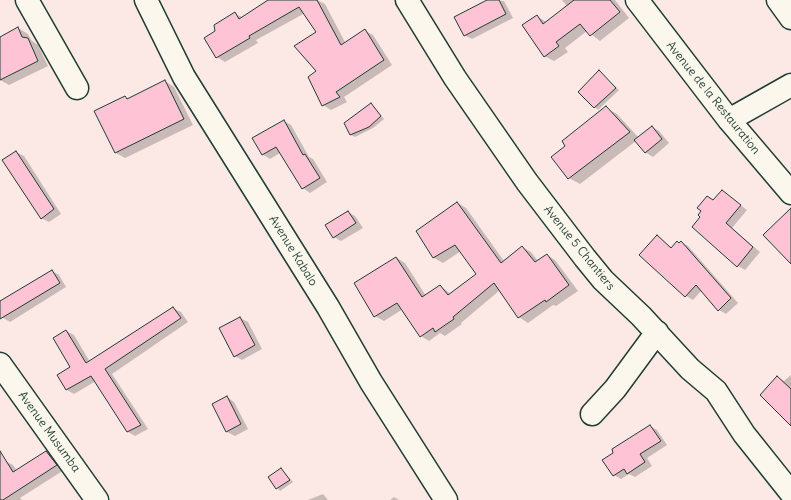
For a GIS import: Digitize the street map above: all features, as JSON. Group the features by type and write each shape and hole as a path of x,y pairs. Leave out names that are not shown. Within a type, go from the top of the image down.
{"street":[{"path":"28,0 78,88"},
{"name":"Avenue Kabalo","path":"146,0 184,77 328,307 371,382 446,500"},
{"name":"Avenue 5 Chantiers","path":"407,0 455,78 526,182 603,280 657,332 690,369 716,391 744,434 791,493"},
{"name":"Avenue de la Restauration","path":"637,0 729,120 791,193"},
{"path":"778,0 791,18"},
{"name":"Avenue de la Restauration","path":"729,120 791,85"},
{"path":"592,414 615,389 657,332"},
{"name":"Avenue Musumba","path":"0,364 97,500"}],"building":[{"path":"268,0 317,0 341,45 365,29 384,60 336,92 340,97 322,106 308,77 316,71 294,46 316,32 299,7 249,36 250,38 216,58 204,38 215,31 214,25 235,12 239,19"},
{"path":"487,0 499,0 506,14 464,36 454,17"},
{"path":"574,0 610,0 620,12 590,36 580,24 556,42 559,46 544,57 522,25 537,15 543,24"},
{"path":"18,27 22,37 28,38 38,61 0,80 0,37"},
{"path":"599,70 616,88 594,108 578,92"},
{"path":"165,80 184,119 115,153 94,111 125,96 127,99"},
{"path":"371,103 381,116 369,127 350,135 344,123"},
{"path":"606,106 630,132 568,179 551,157 565,146 562,141"},
{"path":"284,120 303,155 305,154 320,178 302,189 276,147 262,155 252,138"},
{"path":"652,126 662,139 645,153 634,140"},
{"path":"16,151 54,209 41,219 2,160"},
{"path":"722,190 741,205 726,223 753,247 737,267 692,227 700,217 698,215 701,211 697,208 707,196 713,200"},
{"path":"457,202 501,263 522,246 535,262 547,254 569,285 546,302 545,300 518,318 494,283 453,317 454,319 435,332 433,328 420,337 397,303 374,317 354,283 396,257 422,297 440,285 448,295 476,274 455,245 433,258 416,231"},
{"path":"791,208 791,264 763,235"},
{"path":"348,211 356,223 333,238 325,225"},
{"path":"657,235 671,248 677,241 679,243 681,241 731,298 718,311 696,285 685,297 639,255"},
{"path":"52,270 60,283 0,319 0,301"},
{"path":"173,307 181,318 105,369 141,425 127,432 91,376 66,390 57,375 70,367 53,338 66,330 86,363"},
{"path":"240,317 255,345 234,357 219,328"},
{"path":"777,376 791,389 791,426 760,395"},
{"path":"227,396 241,424 226,432 212,404"},
{"path":"650,425 661,441 640,454 645,462 627,474 624,469 613,476 602,460 613,453 612,449"},
{"path":"0,451 13,472 46,451 57,465 3,500 0,500"},
{"path":"281,468 290,480 276,489 268,477"}]}
